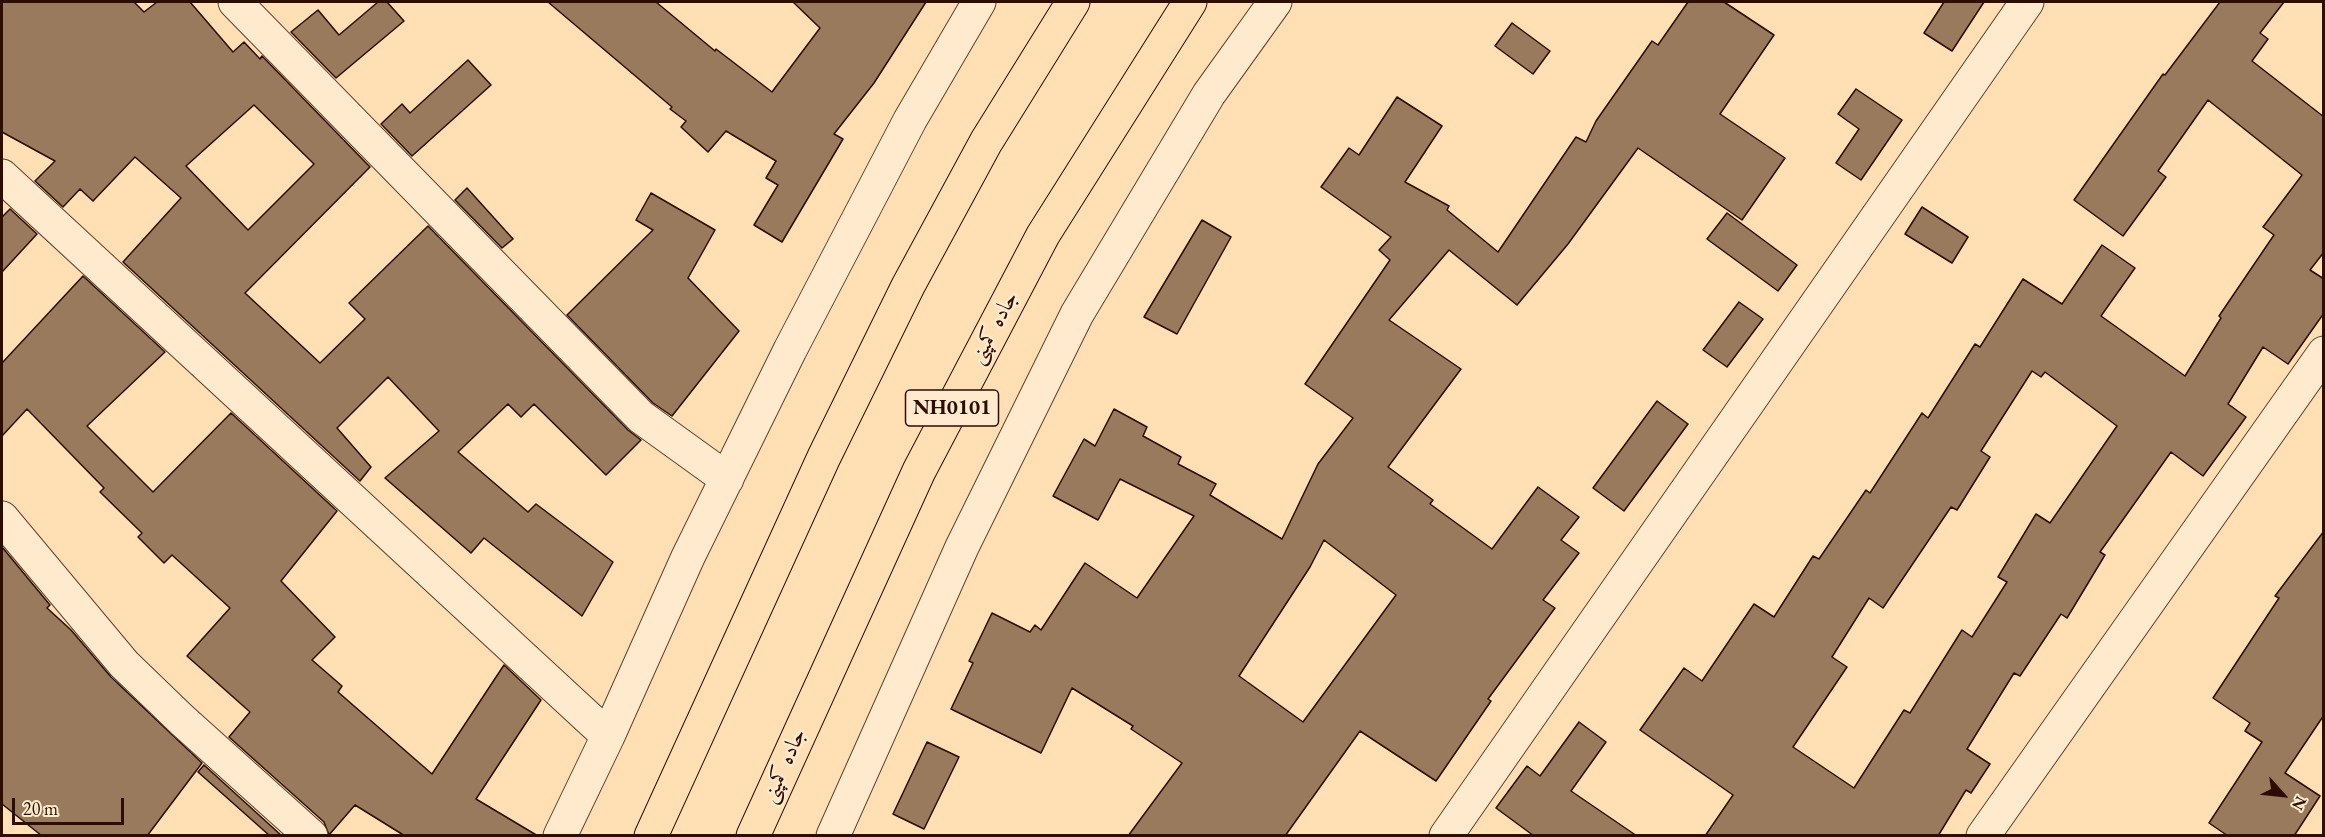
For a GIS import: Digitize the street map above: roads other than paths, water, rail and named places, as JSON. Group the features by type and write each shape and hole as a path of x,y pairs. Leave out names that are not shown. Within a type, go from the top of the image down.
{"highway":[{"path":"651,836 824,457 908,286 986,142 1073,2"},
{"name":"جاده کمپنی","path":"753,836 919,471 1043,235 1190,2"}],"street":[{"path":"236,2 640,417 727,479"},
{"path":"560,836 608,736 688,557 790,350 904,130 979,2"},
{"path":"832,836 962,547 1077,314 1209,94 1275,2"},
{"path":"1446,836 2027,2"},
{"path":"2,176 608,736"},
{"path":"1983,836 2324,353"},
{"path":"2,518 124,664 182,720 311,836"}]}
